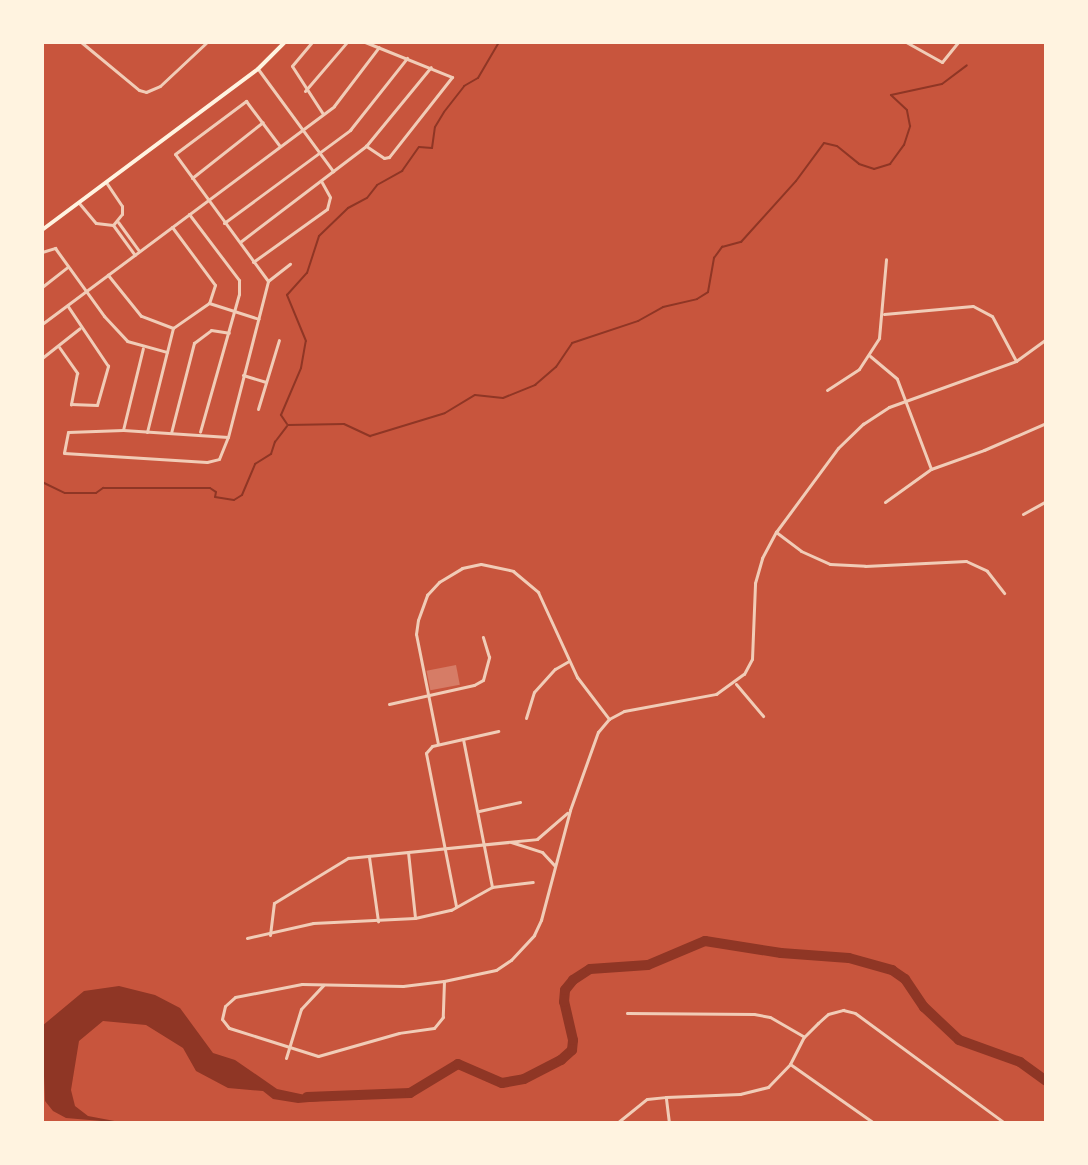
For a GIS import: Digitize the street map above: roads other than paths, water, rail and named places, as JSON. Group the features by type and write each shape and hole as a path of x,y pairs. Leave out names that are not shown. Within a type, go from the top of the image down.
{"main road":[{"path":"42,230 258,69 285,42"}],"street":[{"path":"81,42 139,90 146,92 160,86 207,42"},
{"path":"312,42 292,66 305,91 323,114"},
{"path":"305,91 347,42"},
{"path":"365,42 452,77 389,157 384,158 366,146"},
{"path":"906,42 942,62 958,42"},
{"path":"42,324 334,106 379,47"},
{"path":"224,223 350,130 407,58"},
{"path":"239,243 366,146 431,67"},
{"path":"258,69 333,171"},
{"path":"268,281 175,154 246,101 279,145"},
{"path":"192,178 263,122"},
{"path":"253,262 327,209 330,197 321,181"},
{"path":"79,203 96,223 113,225 118,222 122,206 106,182"},
{"path":"189,214 239,280 229,333 200,434"},
{"path":"118,222 139,251"},
{"path":"113,225 135,255"},
{"path":"147,432 173,328 209,303 215,285 172,227"},
{"path":"42,252 55,248 127,341 167,352"},
{"path":"827,390 852,377 870,356 884,314 886,259"},
{"path":"228,437 123,430 68,432 64,453 207,462 219,459 228,437 268,281 290,264"},
{"path":"42,287 69,266"},
{"path":"108,275 141,316 173,328"},
{"path":"209,303 259,319"},
{"path":"59,347 77,373 71,404 97,405 108,366 67,305"},
{"path":"884,314 973,306 992,316 1016,361"},
{"path":"42,358 80,328"},
{"path":"171,433 194,343 211,330 229,333"},
{"path":"444,981 444,1010 434,1028 399,1033 318,1056 229,1028 222,1019 225,1006 235,997 302,984 403,986 444,981 496,970 524,948 541,920 570,810 593,740 609,719 641,705 716,694 736,684 752,659 755,583 762,558 776,532 844,441 875,415 1016,361 1046,339"},
{"path":"258,409 279,340"},
{"path":"123,430 143,347"},
{"path":"870,356 892,372 931,469"},
{"path":"242,375 266,382"},
{"path":"885,502 931,469 1046,423"},
{"path":"1023,514 1046,501"},
{"path":"776,532 801,551 830,564 865,566 966,561 987,571 1004,593"},
{"path":"438,744 416,634 421,607 439,582 470,565 503,567 533,585 569,661 586,690 609,719"},
{"path":"389,704 483,680 489,657 483,637"},
{"path":"526,718 534,692 555,669 569,661"},
{"path":"736,684 763,716"},
{"path":"456,906 427,750 438,744 498,731"},
{"path":"463,739 492,887"},
{"path":"479,811 520,802"},
{"path":"270,935 271,911 281,898 348,858 537,839 570,810"},
{"path":"537,839 537,849"},
{"path":"511,842 537,849 556,866"},
{"path":"408,852 415,918"},
{"path":"369,856 378,921"},
{"path":"247,938 313,923 415,918 456,906 492,887 533,882"},
{"path":"286,1058 301,1009 311,995 325,984"},
{"path":"617,1123 647,1099 755,1092 768,1087 790,1064 804,1037 828,1014 843,1010 855,1013 1005,1123"},
{"path":"627,1013 754,1014 770,1017 804,1037"},
{"path":"790,1064 874,1123"},
{"path":"666,1097 669,1123"},
{"path":"862,1123 866,1118"}],"waterway":[{"path":"287,424 281,415 301,368 306,341 287,295 307,273 319,236 348,208 367,198 377,185 402,171 419,147 432,148 435,127 444,112 464,86 478,78 499,42"},
{"path":"288,425 344,424 370,436 445,413 475,395 503,398 535,385 556,367 572,343 638,321 663,307 697,299 708,292 714,258 722,247 741,242 796,181 824,143 837,146 859,164 874,169 890,164 904,145 910,126 907,110 891,95 942,84 967,65"},
{"path":"42,482 65,493 96,493 103,488 210,488 216,492 215,497 234,500 242,495 255,464 271,454 275,442 287,426"},
{"path":"307,1097 410,1093 458,1064 502,1083 524,1079 561,1060 572,1050 573,1040 564,1002 565,990 573,980 590,969 648,965 705,941 781,953 849,958 892,970 905,979 924,1007 959,1040 1020,1062 1046,1081"}]}
